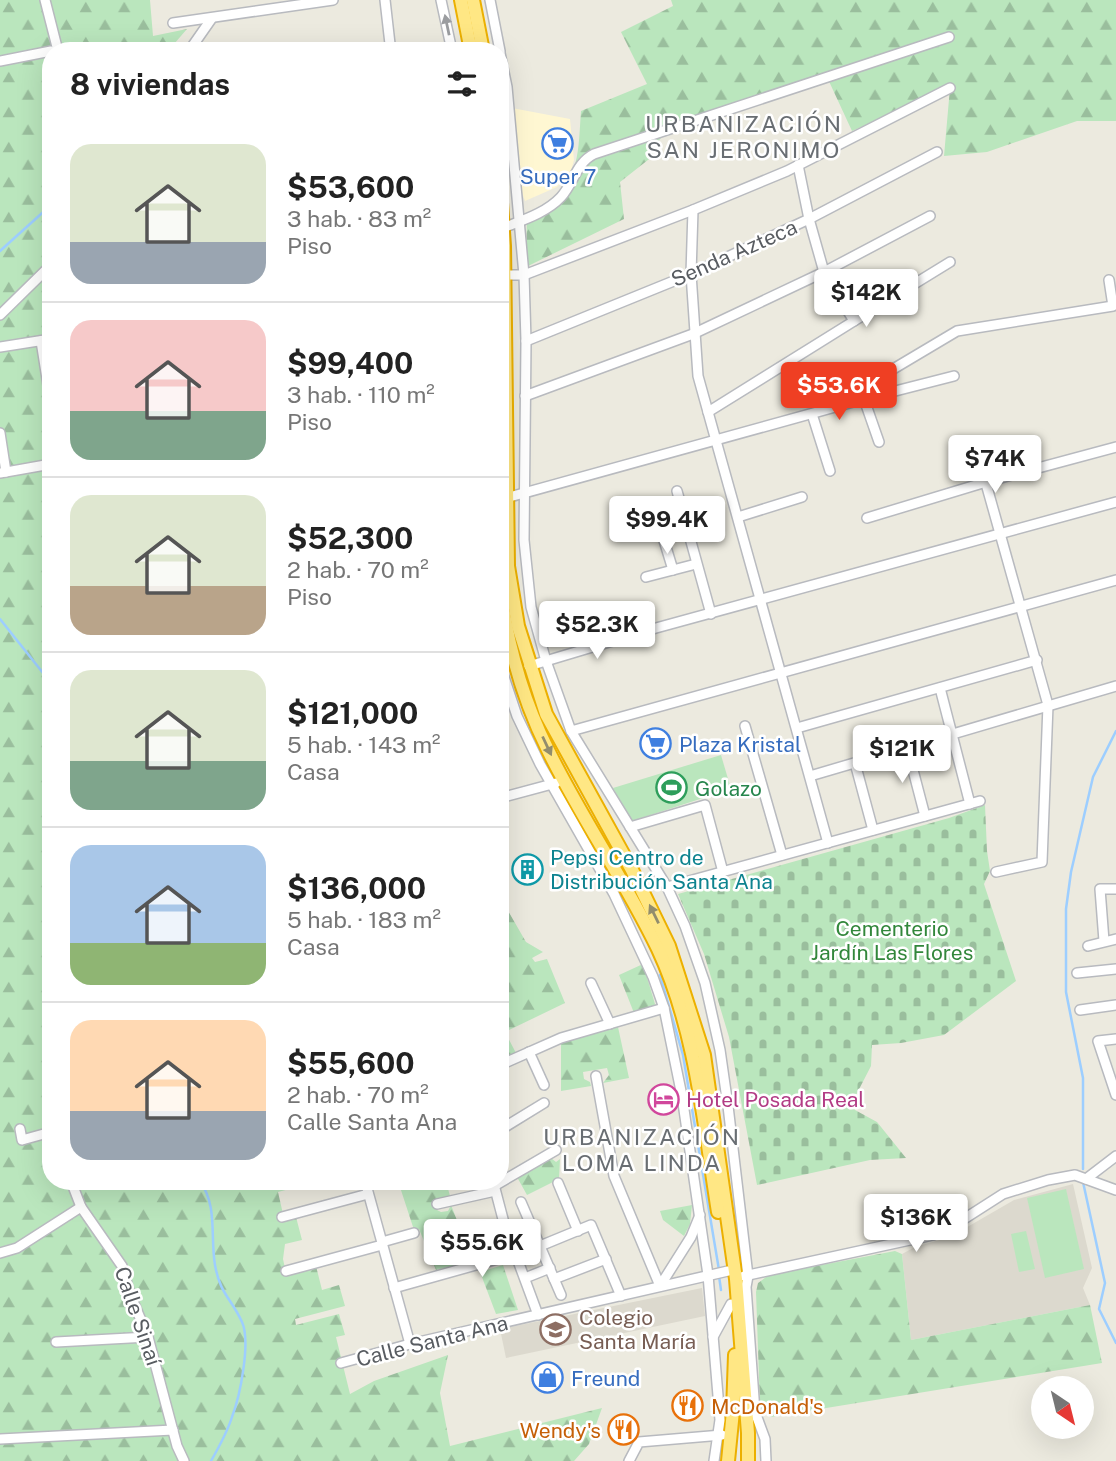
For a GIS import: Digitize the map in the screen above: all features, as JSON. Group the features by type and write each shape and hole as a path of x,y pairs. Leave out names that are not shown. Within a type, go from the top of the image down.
{"highway":[{"path":"461,0 469,42"},
{"path":"473,0 481,42"},
{"path":"509,572 523,666 541,734 565,782 627,887 659,952 678,1003 692,1055 737,1275 732,1304 735,1364 725,1435 728,1461"},
{"path":"509,633 546,714 639,882 669,946 704,1055 737,1275 748,1461"},
{"path":"725,1435 736,1436 740,1441 743,1461"}],"street":[{"path":"45,0 53,42"},
{"path":"173,23 212,18 271,5 329,0"},
{"path":"385,0 390,42"},
{"path":"442,0 450,42"},
{"path":"489,0 498,42"},
{"path":"195,42 212,18"},
{"path":"509,226 537,214 561,197 580,164 594,153 949,37"},
{"path":"0,61 42,53"},
{"path":"509,275 524,275 693,210 798,165 950,88"},
{"path":"509,151 524,275 524,540 531,607 546,661 571,731 667,887 685,926 705,983 720,1050 737,1275 746,1287 755,1412 762,1432 766,1461"},
{"name":"Senda Azteca","path":"526,341 691,274 809,219 936,152"},
{"path":"798,165 824,272 854,321"},
{"path":"693,210 691,274 693,334 698,376 828,843"},
{"path":"525,396 693,334 824,272 930,216"},
{"path":"708,412 950,262"},
{"path":"0,315 42,275"},
{"path":"36,281 42,280"},
{"path":"879,442 864,399 873,381 957,331 1113,306 1110,280"},
{"path":"0,347 42,341"},
{"path":"509,497 954,376"},
{"path":"812,414 830,471"},
{"path":"0,433 3,472 42,466"},
{"path":"867,518 1116,447"},
{"path":"978,455 1048,705 1042,862 996,872"},
{"path":"677,491 711,614"},
{"path":"738,517 802,497"},
{"path":"509,669 546,661 1116,502"},
{"path":"632,517 680,505"},
{"path":"655,511 673,570"},
{"path":"646,577 696,564"},
{"path":"571,731 1116,580"},
{"path":"797,727 1037,660"},
{"path":"810,776 1116,685"},
{"path":"940,688 970,804"},
{"path":"509,693 517,716 550,784 614,894 640,946 664,1008 682,1097 708,1275 720,1420 725,1435 715,1461"},
{"path":"745,726 782,855"},
{"path":"907,747 925,816"},
{"path":"855,763 873,830"},
{"path":"509,795 565,782"},
{"path":"667,887 980,801"},
{"path":"630,827 705,805 723,872"},
{"path":"614,894 627,887"},
{"path":"1104,940 1100,889 1116,889"},
{"path":"1088,946 1116,939"},
{"path":"1077,973 1116,969"},
{"path":"592,983 610,1024"},
{"path":"1080,1010 1116,1005"},
{"path":"509,1061 561,1038 664,1008"},
{"path":"1116,1039 1098,1041 1116,1095"},
{"path":"529,1052 544,1085"},
{"path":"596,1076 614,1176 660,1286"},
{"path":"509,1124 544,1103"},
{"path":"20,1129 22,1140 42,1134"},
{"path":"509,1177 556,1150"},
{"path":"1086,1178 1116,1156"},
{"name":"Calle Santa Ana","path":"341,1363 410,1344 708,1275 737,1275 933,1235 953,1226 1003,1194 1068,1176 1086,1178"},
{"path":"1086,1178 1116,1190"},
{"path":"558,1183 578,1231"},
{"name":"Calle Sinaí","path":"74,1190 81,1207 122,1266 130,1294 148,1337 184,1461"},
{"path":"367,1190 410,1344"},
{"path":"437,1204 481,1190"},
{"path":"495,1190 504,1223 538,1315"},
{"path":"282,1217 368,1194"},
{"path":"521,1202 561,1295"},
{"path":"0,1253 9,1252 26,1243 81,1207"},
{"path":"660,1286 691,1237 701,1213"},
{"path":"540,1246 591,1225 621,1296"},
{"path":"286,1270 414,1233"},
{"path":"394,1288 515,1254"},
{"path":"554,1279 606,1259"},
{"path":"525,1278 550,1268"},
{"path":"713,1337 732,1304"},
{"path":"56,1342 148,1337"},
{"path":"0,1439 173,1430"},
{"path":"629,1461 639,1442 725,1435"}],"shaded area":[{"path":"509,108 570,119 574,160 571,171 557,187 525,201 509,143"},
{"path":"1073,1184 1092,1268 1083,1288 1090,1305 911,1340 902,1254 915,1247 950,1237 1014,1200"},
{"path":"702,1288 705,1316 506,1358 500,1329"}],"green space":[{"path":"0,0 150,0 153,36 187,29 176,42 42,42 42,1190 286,1190 278,1192 283,1214 296,1217 302,1240 285,1244 283,1259 286,1273 316,1266 322,1290 339,1285 345,1306 295,1319 296,1325 339,1314 345,1335 336,1337 350,1394 374,1381 448,1355 440,1393 450,1446 602,1408 589,1444 574,1461 0,1461"},
{"path":"671,0 1116,0 1116,121 1077,121 987,152 944,156 950,88 852,131 827,77 669,129 653,147 653,156 620,182 624,219 526,267 527,213 539,209 557,194 572,174 578,151 581,111 647,84 621,32 673,6"},
{"name":"Golazo","path":"721,755 731,789 632,821 613,788"},
{"name":"Cementerio Jardín Las Flores","path":"985,805 990,871 984,884 1016,981 944,1035 872,1045 871,1066 853,1101 855,1110 877,1122 906,1158 870,1160 757,1185 729,1037 704,954 678,894 949,818"},
{"path":"509,913 526,942 543,952 532,958 535,962 547,959 565,1003 509,1030"},
{"path":"643,964 655,1004 634,1013 619,975"},
{"path":"618,1027 629,1078 603,1083 609,1075 607,1068 583,1072 584,1079 590,1082 591,1086 561,1091 561,1043"},
{"path":"509,1040 516,1053 509,1056"},
{"path":"551,1158 556,1162 560,1159 559,1179 527,1195 517,1177"},
{"path":"1066,1189 1084,1269 1045,1278 1027,1198"},
{"path":"401,1190 448,1190 450,1196 434,1200 435,1209 448,1211 451,1205 473,1261 436,1270 419,1229 414,1230"},
{"path":"692,1205 690,1224 684,1236 663,1220 660,1211"},
{"path":"1026,1231 1035,1269 1019,1272 1011,1234"},
{"path":"895,1251 902,1254 911,1340 1090,1305 1102,1363 771,1417 763,1412 760,1406 756,1292 758,1283 769,1275"},
{"path":"503,1265 518,1310 496,1314 480,1272"}],"waterway":[{"path":"0,251 42,213"},
{"path":"0,619 42,672"},
{"path":"1083,1169 1083,1078 1066,992 1066,909 1071,872 1093,777 1116,731"},
{"path":"660,975 683,1055 719,1270"},
{"path":"1083,1182 1105,1283 1099,1309 1116,1343"},
{"path":"205,1190 211,1211 217,1275 242,1322 245,1342 241,1383 235,1408 211,1461"},
{"path":"719,1276 721,1290"}],"place":[{"name":"Super 7","path":"558,144"},
{"name":"Plaza Kristal","path":"656,744"},
{"name":"Golazo","path":"672,788"},
{"name":"Pepsi Centro de Distribución Santa Ana","path":"527,869"},
{"name":"Hotel Posada Real","path":"663,1099"},
{"name":"Colegio Santa María","path":"556,1329"},
{"name":"Freund","path":"548,1378"},
{"name":"McDonald's","path":"688,1406"},
{"name":"Wendy's","path":"624,1430"}],"district":[{"name":"URBANIZACIÓN SAN JERONIMO","path":"744,136"},
{"name":"URBANIZACIÓN LOMA LINDA","path":"642,1149"}]}
